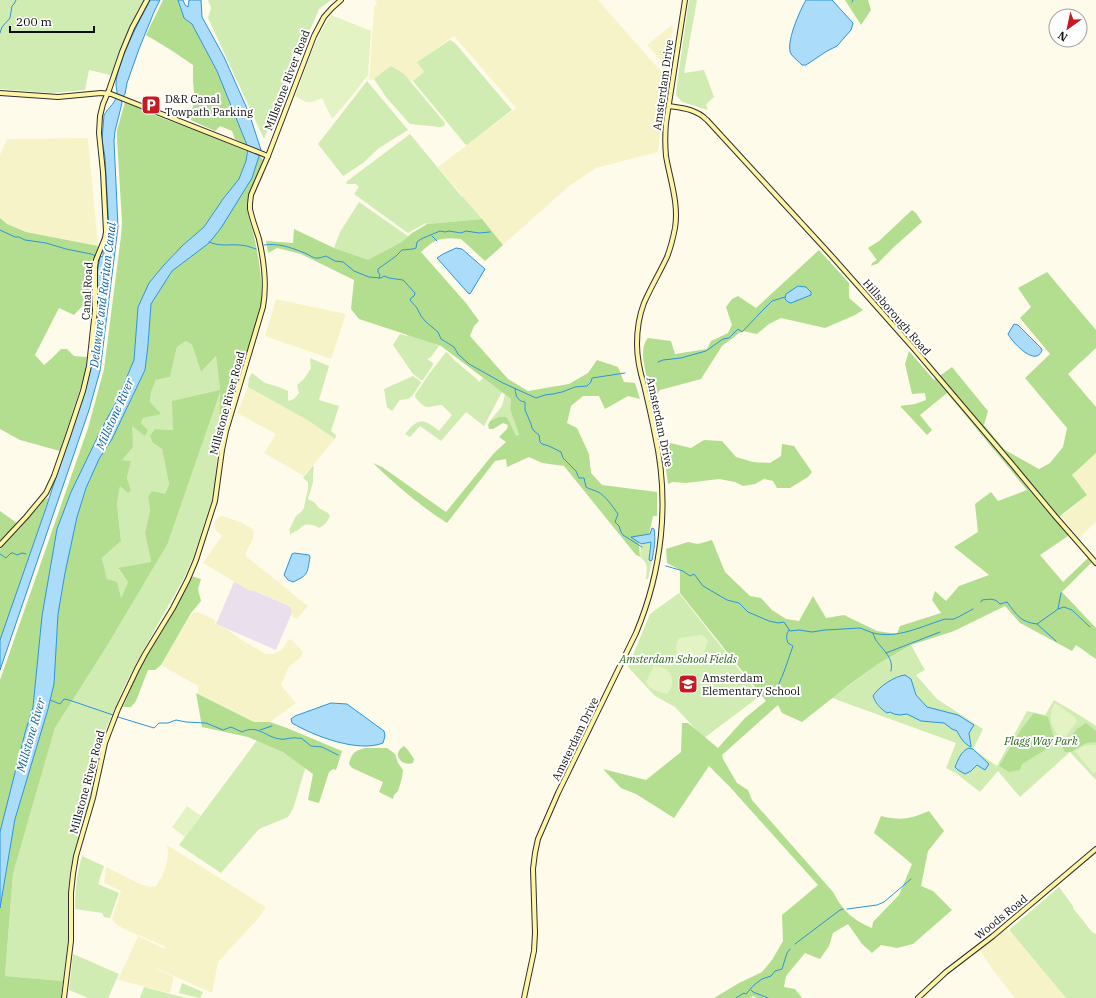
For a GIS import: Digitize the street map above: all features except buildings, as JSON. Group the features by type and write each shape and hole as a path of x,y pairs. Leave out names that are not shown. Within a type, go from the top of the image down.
{"street":[{"name":"Canal Road","path":"0,545 31,512 48,490 87,374 95,310 95,264 106,232 103,172 98,133 101,110 132,28 147,0"},
{"name":"Millstone River Road","path":"64,998 71,941 73,874 76,856 92,802 105,743 110,728 132,680 145,654 182,592 196,560 215,501 226,431 263,307 265,286 259,240 251,215 251,195 268,156 314,36 324,17 341,0"},
{"name":"Amsterdam Drive","path":"524,998 534,950 535,933 533,869 538,839 558,793 638,626 652,588 660,549 663,509 661,466 656,436 640,369 637,342 638,324 642,310 647,295 668,256 675,226 676,204 665,146 665,130 685,0"},
{"path":"0,92 58,97 107,93 268,156"},
{"name":"Hillsborough Road","path":"669,106 694,111 707,120 829,253 906,340 1096,563"},
{"name":"Woods Road","path":"918,998 946,972 994,936 1096,849"}],"shaded area":[{"path":"375,0 598,0 666,77 658,152 596,168 568,187 503,245 438,167 516,108 454,36 417,62 424,72 412,82 400,78 369,80 374,7 377,3"},
{"path":"672,25 673,27 668,63 665,65 647,45"},
{"path":"88,138 98,246 26,232 7,224 0,218 0,155 7,139"},
{"path":"276,299 346,314 331,359 265,336"},
{"path":"248,387 309,421 335,439 304,476 264,453 276,434 237,413"},
{"path":"1096,453 1096,522 1079,538 1061,517 1087,495 1071,476"},
{"path":"223,516 253,529 253,539 246,552 246,556 308,606 297,619 293,617 290,606 253,590 250,591 203,563 222,536 216,531 215,522 218,517"},
{"path":"234,582 294,608 276,650 216,624"},
{"path":"198,612 215,620 215,624 225,628 266,654 273,654 280,651 288,640 291,639 303,652 301,657 289,667 281,685 296,703 270,722 254,722 198,694 198,686 161,665 189,617"},
{"path":"167,845 266,907 257,920 218,962 212,993 156,968 174,977 170,993 118,980 138,936 165,949 166,947 124,929 116,924 112,919 121,891 104,883 106,867 140,884 150,887 156,886 162,876 167,862"},
{"path":"1007,928 1066,998 1015,998 992,969 979,949"}],"green space":[{"path":"0,0 150,0 143,12 140,10 124,42 111,75 89,70 85,90 52,93 0,89"},
{"path":"163,0 178,0 184,18 192,24 217,71 247,145 235,139 232,131 220,126 215,131 188,119 195,101 193,65 146,35"},
{"path":"208,0 331,0 319,9 264,139 208,18 211,8"},
{"path":"689,0 697,0 684,73 704,70 714,97 706,104 708,110 682,102 676,95"},
{"path":"845,0 868,0 871,10 861,25"},
{"path":"331,15 371,31 368,75 333,118 331,117 322,98 313,102 308,102 295,96 315,44"},
{"path":"450,40 455,43 512,110 467,145 413,81 424,72 417,62"},
{"path":"391,66 404,74 445,123 444,126 440,127 410,124 408,122 386,97 374,79"},
{"path":"367,81 408,130 379,148 363,163 343,176 318,144"},
{"path":"125,102 159,117 247,151 246,161 239,179 204,227 182,246 149,283 138,308 134,360 57,529 42,616 33,707 0,832 0,680 88,428 104,369 121,236 122,222 117,130"},
{"path":"410,134 482,219 426,223 408,233 354,194 359,187 356,184 347,184 346,182"},
{"path":"259,155 263,160 247,204 260,271 261,306 222,434 218,456 220,392 167,545 107,646 55,728 13,874 5,976 63,981 61,998 0,998 0,908 15,819 54,684 58,614 77,517 86,488 99,459 112,439 145,370 151,304 172,271 209,243 252,178","holes":["186,341 192,345 201,372 216,356 220,390 172,401 173,430 155,429 150,436 153,443 162,449 169,484 165,494 152,491 148,497 150,510 145,533 151,562 118,568 128,582 121,598 117,582 107,579 102,558 121,541 117,504 120,486 128,493 131,490 127,478 131,461 122,460 133,447 132,426 145,436 148,430 141,423 143,418 161,414 150,402 151,392 156,380 170,377 177,347"]},
{"path":"359,202 409,237 409,239 371,262 334,248 340,232"},
{"path":"912,210 922,222 877,264 871,266 872,263 877,260 868,248 879,241"},
{"path":"0,218 7,224 26,232 98,246 91,297 74,315 59,308 35,355 44,365 61,349 67,349 74,356 87,357 85,374 60,451 20,440 0,429"},
{"path":"482,219 503,245 485,261 461,239 443,239 435,241 421,252 466,303 479,321 474,326 470,336 508,379 528,391 569,384 588,373 597,360 618,367 624,382 635,383 640,399 628,396 605,409 599,396 583,396 571,406 567,423 577,428 589,454 591,473 602,485 657,492 657,516 653,516 649,534 638,536 640,557 636,555 564,466 542,463 529,457 507,467 506,459 495,461 447,523 408,495 373,463 382,467 446,512 494,453 506,442 499,437 507,429 508,425 503,423 493,429 489,429 488,425 490,421 498,417 507,417 516,436 519,435 510,409 511,399 441,346 359,319 351,309 354,280 301,254 277,248 268,253 266,241 293,243 294,229 334,248 368,260 402,242 412,233 427,224"},
{"path":"819,250 849,283 849,298 863,310 825,328 781,318 769,324 757,334 742,331 722,346 701,379 660,390 654,399 643,359 643,351 648,338 671,341 675,354 707,349 711,341 728,333 732,325 726,307 732,299 738,296 756,308"},
{"path":"1047,272 1096,330 1096,348 1068,374 1096,407 1096,453 1072,475 1087,495 1060,516 1059,519 1071,534 1040,555 1063,582 1088,558 1092,562 1062,592 1096,628 1096,659 1076,645 1072,651 1020,623 1005,606 954,631 911,645 878,664 802,722 782,713 778,705 722,755 737,783 748,790 752,800 833,892 845,910 859,922 872,928 873,922 899,895 912,864 874,833 881,816 900,819 916,816 929,811 944,831 928,851 921,886 933,891 952,910 913,944 897,948 881,945 872,953 862,944 848,924 833,933 829,946 820,959 805,953 786,976 784,987 795,989 802,998 756,998 753,996 750,998 714,998 739,983 762,972 772,960 783,941 782,915 818,885 729,786 709,766 674,818 636,794 621,788 603,769 646,780 681,752 682,723 688,723 718,748 745,718 766,701 680,593 680,570 667,563 666,549 688,542 698,544 712,540 725,572 750,596 761,598 772,610 786,619 799,621 813,596 826,618 844,615 877,631 897,634 900,626 941,613 932,600 935,591 946,601 959,586 989,575 954,547 978,532 975,504 991,492 998,501 1027,490 947,393 920,415 932,430 927,435 900,406 915,404 926,400 925,393 912,394 905,364 909,351 934,380 952,367 988,411 984,425 1005,450 1039,469 1050,463 1063,447 1067,428 1025,378 1050,354 1020,318 1031,307 1018,288"},
{"path":"400,334 407,336 408,334 427,340 439,346 431,357 427,359 433,363 433,365 423,380 413,374 393,345"},
{"path":"186,341 192,345 201,372 216,356 220,390 219,433 214,494 193,558 184,578 123,689 103,736 91,794 70,872 68,894 68,942 63,981 5,976 13,874 55,728 107,646 167,545 173,430 155,429 153,443 162,449 169,483 165,494 148,497 150,510 145,533 151,562 118,569 128,582 121,598 107,579 102,558 121,541 117,504 120,485 131,490 127,478 131,461 122,460 132,425 141,423 150,402 151,392 156,380 170,377 177,347"},
{"path":"446,352 479,382 483,378 502,392 484,426 466,412 441,441 420,426 410,437 405,434 418,422 425,422 439,431 452,415 442,405 427,407 422,405 415,397 429,374"},
{"path":"310,358 329,366 319,400 339,406 331,431 336,435 335,439 309,421 248,387 249,378 252,373 265,383 288,391 288,401 294,399 299,393 297,385 304,379 311,368"},
{"path":"413,376 421,383 412,396 408,399 400,400 392,411 387,407 384,389"},
{"path":"505,394 511,399 510,409 519,435 516,437 507,417 498,417 490,421 502,406"},
{"path":"704,440 722,441 736,457 753,462 770,463 781,456 782,444 794,446 812,472 808,477 790,488 777,488 773,481 764,479 755,484 743,486 735,482 719,479 686,483 673,482 668,484 662,441 691,448"},
{"path":"314,466 313,482 308,499 314,502 319,508 328,513 330,516 326,523 319,528 311,525 305,525 290,535 289,530 296,516 304,508 308,490 308,482 303,478"},
{"path":"49,497 0,642 0,550 3,544 43,501"},
{"path":"0,511 17,523 0,541"},
{"path":"650,542 649,561 652,561 648,579 646,579 646,564 640,557 641,545"},
{"path":"191,576 201,579 198,589 201,601 191,613 161,665 155,670 148,670 136,701 131,707 123,707 140,667 169,620"},
{"name":"Amsterdam School Fields","path":"679,593 760,696 704,738 675,707 655,696 628,667 650,614"},
{"path":"702,635 708,640 701,661 689,663 680,659 676,650 676,644 679,638"},
{"name":"Flagg Way Park","path":"911,645 925,670 916,675 937,699 983,729 973,749 997,766 1027,711 1045,715 1054,700 1096,726 1096,779 1070,752 1020,797 998,771 980,792 957,774 946,768 956,743 832,698 878,664"},
{"path":"654,666 665,669 671,676 672,685 667,694 655,690 647,685 646,682"},
{"path":"196,693 254,722 270,722 342,751 336,770 333,769 329,772 319,803 308,800 313,774 283,752 248,737 202,727"},
{"path":"1055,703 1076,718 1077,721 1064,739 1053,728 1051,713"},
{"name":"Flagg Way Park","path":"1034,713 1048,717 1053,735 1058,742 1022,764 1020,770 1009,772 999,766 1022,728"},
{"path":"1086,723 1096,731 1096,742 1086,743 1071,752 1065,752 1060,743 1068,740 1077,729"},
{"path":"285,727 305,769 293,809 288,817 259,829 221,873 179,845 258,739"},
{"path":"1096,745 1096,771 1094,773 1075,751 1083,746"},
{"path":"404,746 414,759 413,763 405,763 399,759 398,752"},
{"path":"365,748 387,748 395,754 398,763 403,770 398,791 394,795 393,799 379,792 383,782 352,768 349,764 354,753"},
{"path":"187,806 201,816 185,837 172,827"},
{"path":"82,856 104,866 98,884 119,893 110,918 104,917 102,913 75,909 75,895"},
{"path":"1059,887 1073,908 1092,932 1096,934 1096,998 1066,998 1010,931 1010,929"},
{"path":"73,954 119,974 108,998 88,998 69,990"},
{"path":"182,983 203,992 200,998 179,993"},
{"path":"144,987 186,998 140,998"}],"water":[{"name":"Delaware and Raritan Canal","path":"150,0 160,0 139,49 127,83 125,94 121,100 122,103 115,131 114,141 118,227 100,371 89,410 0,670 0,640 46,508 89,375 99,307 97,273 100,257 103,256 103,248 109,231 105,157 102,140 104,115 116,99 116,80 123,57"},
{"name":"Millstone River","path":"178,0 183,0 185,5 188,7 189,0 201,0 202,17 224,57 249,113 261,150 252,178 221,228 209,243 172,271 151,304 145,370 112,439 99,459 86,488 77,517 58,614 54,684 15,819 0,908 0,832 33,707 42,616 57,529 71,492 117,400 134,360 138,307 149,283 182,246 204,227 239,179 246,161 248,148 217,71 192,24 184,18"},
{"path":"806,0 832,0 853,23 851,30 837,46 806,65 802,65 791,54 790,43 797,19"},
{"path":"456,248 462,249 485,269 470,294 437,258"},
{"path":"798,286 806,287 811,292 811,295 791,303 788,302 785,299 786,294"},
{"path":"1014,324 1018,325 1041,348 1042,350 1039,355 1030,355 1024,352 1014,342 1008,334"},
{"path":"652,528 654,529 655,533 655,541 651,561 649,560 651,542 641,544 631,537 650,534"},
{"path":"292,554 309,555 310,557 305,575 293,582 288,580 284,575"},
{"path":"905,675 911,679 916,695 927,707 958,715 974,725 969,733 971,747 964,742 957,731 944,723 921,721 907,714 900,715 890,712 887,713 878,706 873,696 875,693 892,680"},
{"path":"331,703 347,704 384,731 385,736 383,743 373,746 361,746 336,742 312,733 292,723 291,719 295,716"},
{"path":"969,748 973,749 989,764 985,770 977,765 965,774 955,767 962,753"}],"waterway":[{"path":"0,33 2,27 10,18 12,6 16,0"},
{"name":"Delaware and Raritan Canal","path":"0,230 25,240 46,243 96,256"},
{"path":"379,278 380,275 378,269 402,250 416,248 417,242 421,239 440,231 461,233 466,231 479,233 490,232"},
{"path":"432,236 437,241"},
{"path":"209,242 221,245 243,245 256,249"},
{"path":"264,245 279,245 288,247 315,258 326,256 335,261 343,262 354,271 369,277 381,278 384,276 403,280 415,293 410,300 417,308 421,316 438,332 441,339 454,347 458,354 469,364 503,383 536,398 562,392 575,387 587,386 591,382 592,378 625,373"},
{"path":"658,362 681,358 706,351 723,339 729,338 738,329 742,332 772,301 785,297"},
{"path":"515,389 517,398 520,401 525,402 525,410 532,428 539,435 540,442 561,452 563,458 576,471 579,478 584,478 586,487 596,491 606,498 618,514 615,522 619,526 623,535 642,547"},
{"path":"0,554 6,558 11,553 17,555 22,553 26,554"},
{"path":"666,566 683,571 690,576 694,574 703,586 727,600 739,603 748,612 769,621 778,623 784,622 790,631 799,630 812,632 860,628 873,633 888,655 891,671"},
{"path":"981,602 982,600 990,599 1000,604 1007,602 1016,614 1023,620 1037,624 1058,609 1061,593"},
{"path":"1058,609 1064,607 1072,610 1090,627"},
{"path":"873,633 900,633 944,619 954,619 973,609"},
{"path":"1037,624 1056,641"},
{"path":"773,695 782,677 793,646 788,643 787,635 789,630"},
{"path":"886,653 940,632"},
{"name":"Millstone River","path":"50,700 60,704 64,699 69,700 113,715"},
{"path":"118,717 154,728 159,723 168,723 176,720 206,723 223,730 231,727 242,732 253,729 280,739 301,738 311,746 322,747 338,755"},
{"path":"260,730 272,726"},
{"path":"847,909 877,905 884,902 911,879"},
{"path":"795,944 843,909"},
{"path":"736,998 744,993 746,994 762,979 771,976 775,971 782,969 787,953 790,949"},
{"path":"751,990 768,998"}],"place":[{"name":"D&R Canal Towpath Parking","path":"151,105"},
{"name":"Amsterdam Elementary School","path":"688,684"}]}
